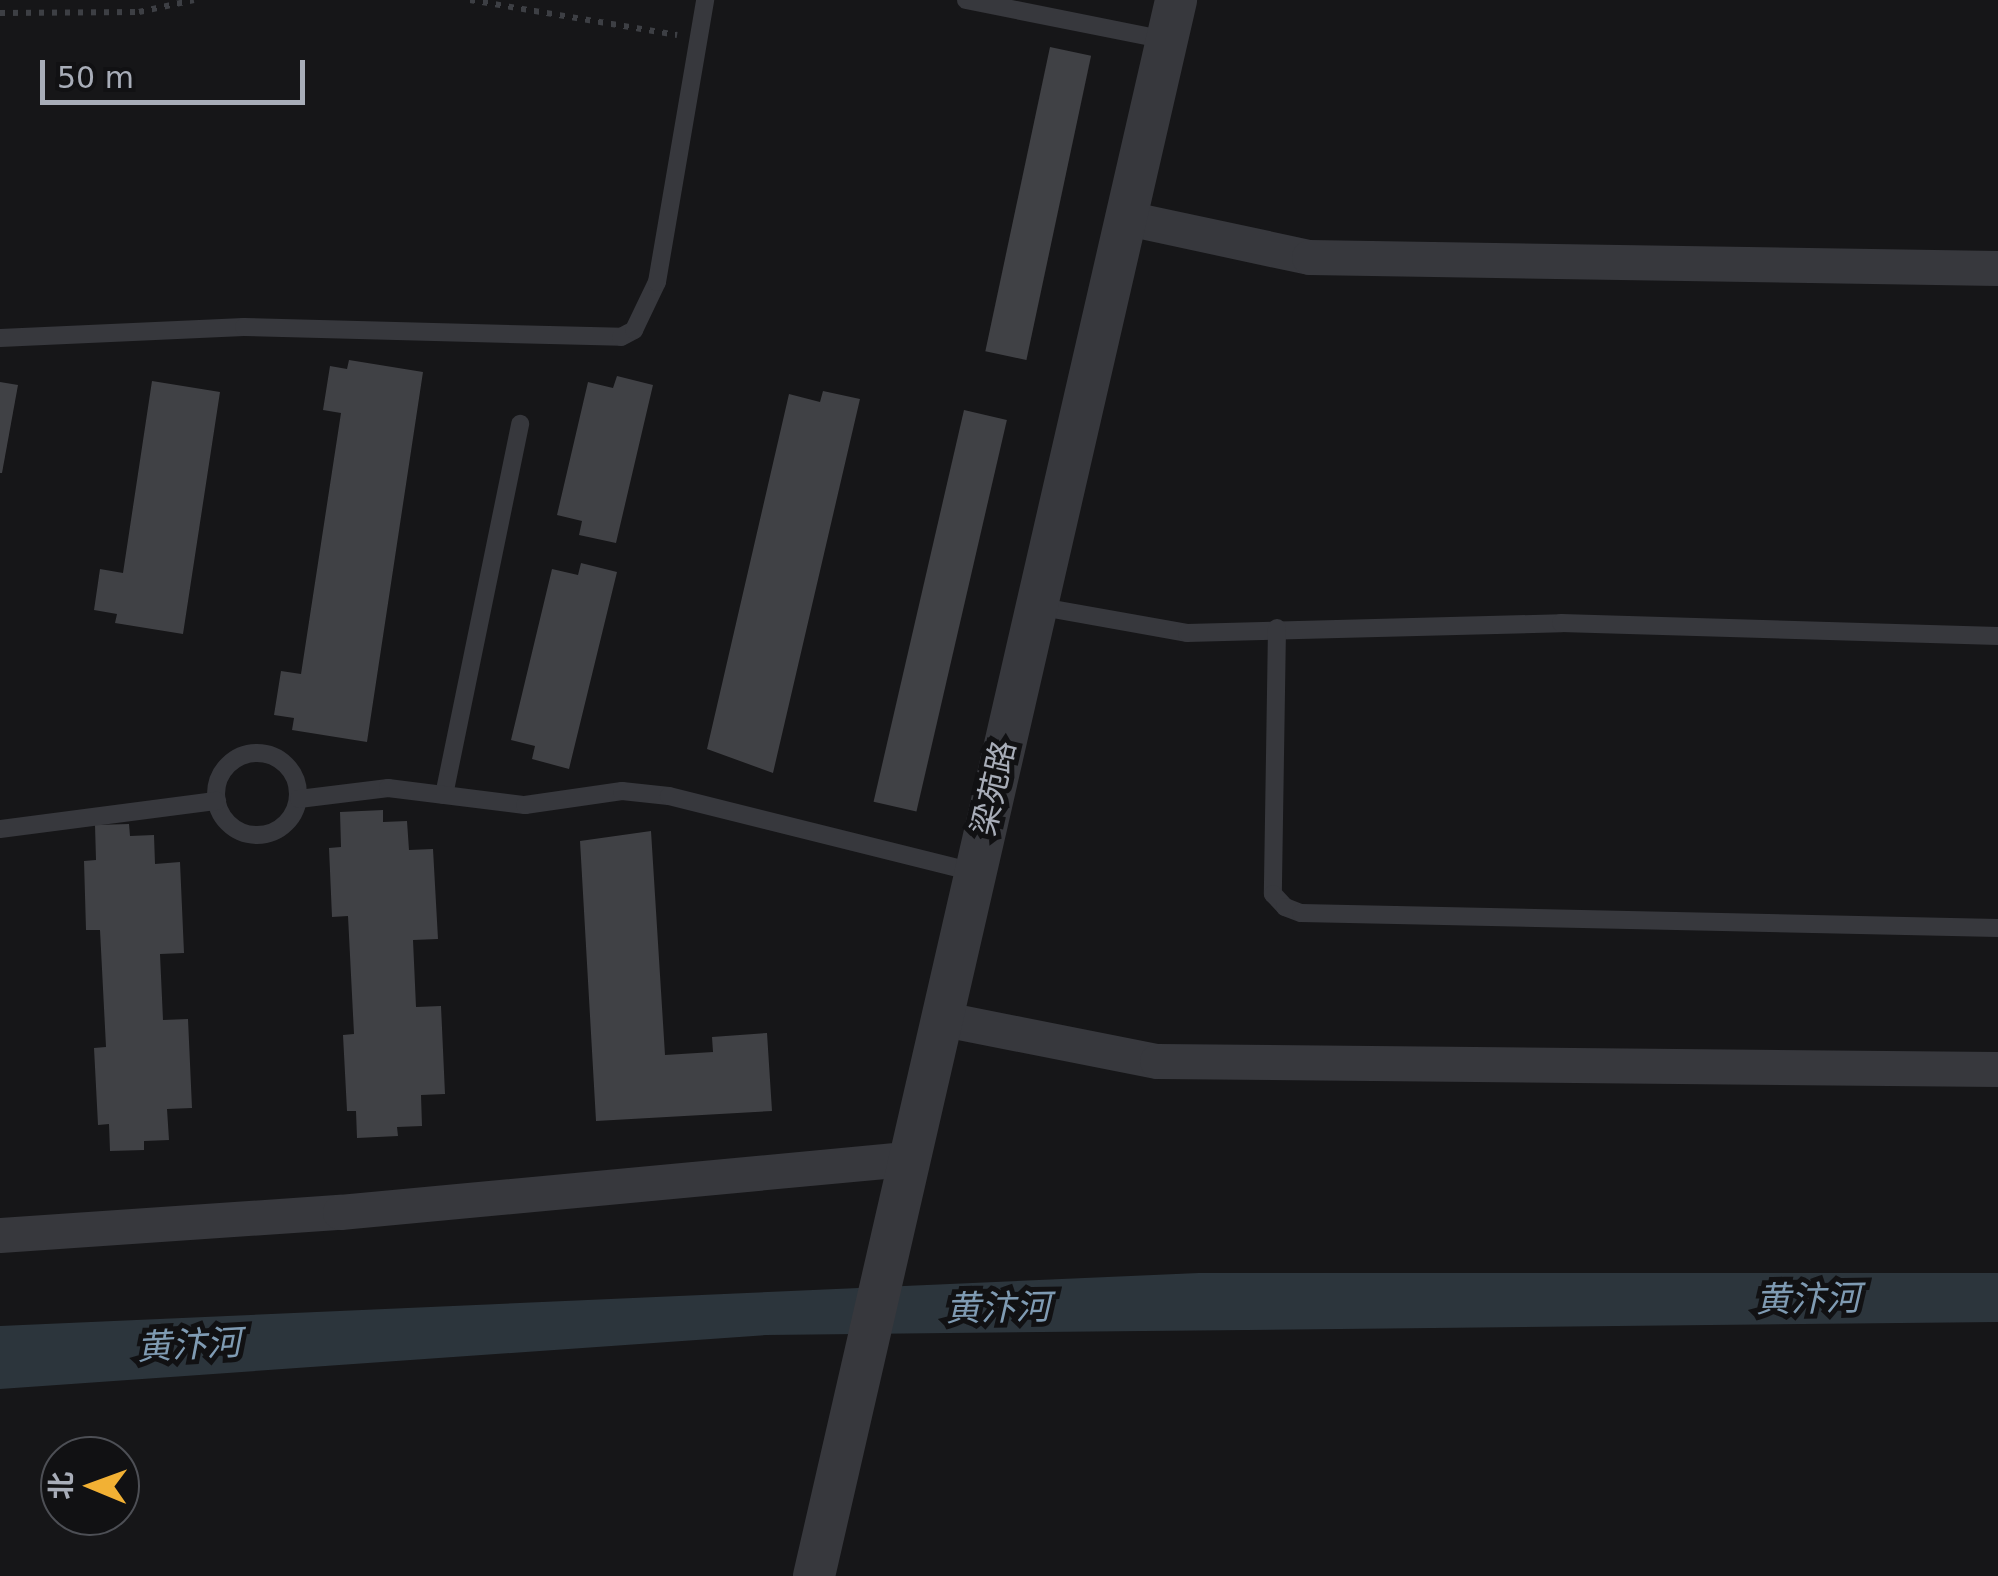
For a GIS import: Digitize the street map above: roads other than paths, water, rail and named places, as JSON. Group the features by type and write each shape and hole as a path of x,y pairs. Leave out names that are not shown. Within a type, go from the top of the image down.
{"street":[{"name":"梁苑路","path":"814,1576 902,1174 1171,20"},
{"path":"1127,218 1309,257 1998,268"},
{"path":"939,1018 1157,1062 1998,1069"},
{"path":"0,1235 902,1174"}],"lane":[{"path":"0,338 244,328 621,337 634,330 657,282 705,0"},
{"path":"966,0 1171,20"},
{"path":"444,795 520,424"},
{"path":"1036,606 1142,629 1561,623 1998,636"},
{"path":"1277,628 1273,894 1285,907 1301,913 1998,928"},
{"path":"256,752 292,771 298,800 284,826 258,836 231,826 216,802 221,773 256,752"},
{"path":"298,800 388,788 525,805 622,790 669,796 974,872"},
{"path":"0,829 216,802"}],"water":[{"name":"黄汴河","path":"1199,1273 1998,1273 1998,1322 766,1335 0,1389 0,1326"}]}
